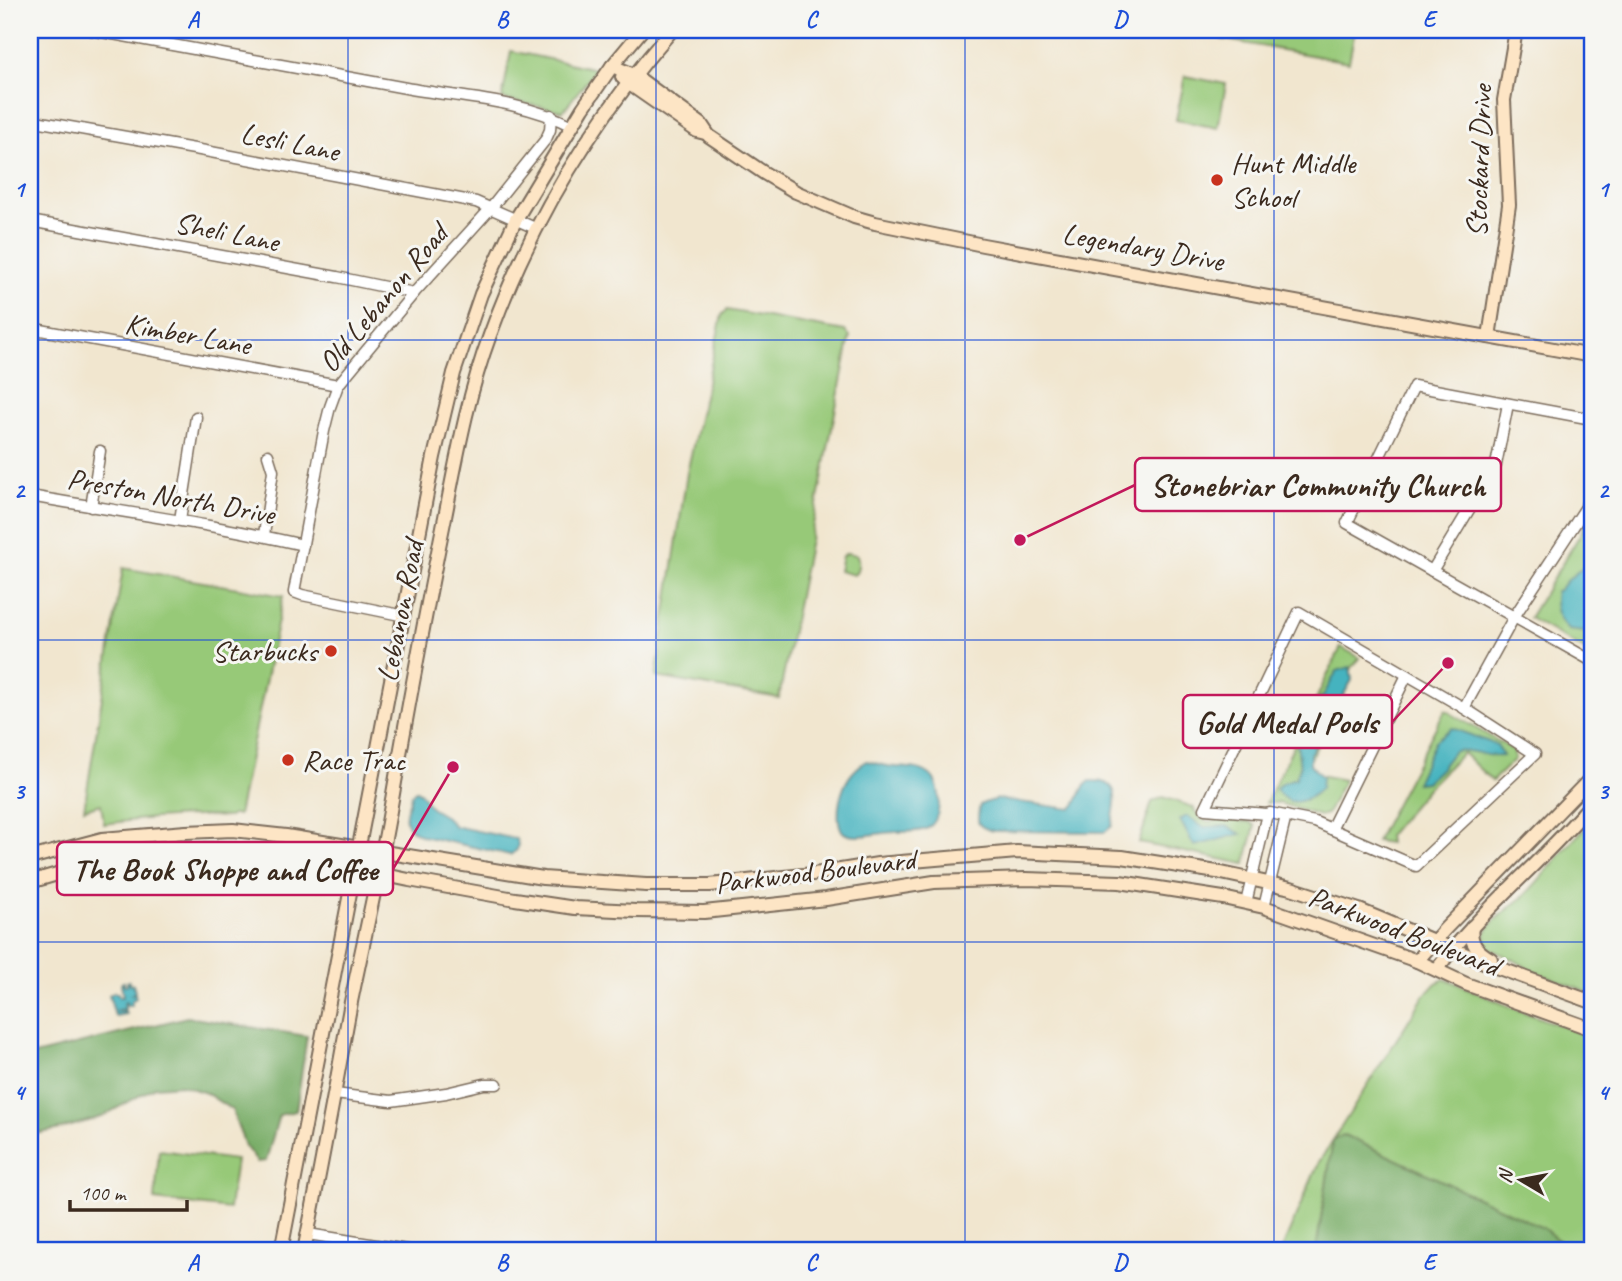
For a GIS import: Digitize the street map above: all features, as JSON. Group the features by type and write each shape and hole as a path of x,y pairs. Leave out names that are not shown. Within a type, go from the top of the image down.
{"main road":[{"name":"Lebanon Road","path":"281,1251 434,457 454,373 481,294 516,219 612,66 642,30"},
{"name":"Lebanon Road","path":"304,1250 383,852 424,620 463,428 478,372 510,284 535,228 561,183 631,79 672,30"},
{"name":"Stockard Drive","path":"1489,337 1510,205 1504,100 1516,30"},
{"name":"Legendary Drive","path":"612,66 701,124 705,133 764,173 832,209 875,223 1068,261 1592,356"},
{"path":"405,616 424,620"},
{"path":"1418,961 1592,776"},
{"path":"1437,969 1472,927 1573,826 1592,803"},
{"name":"Parkwood Boulevard","path":"30,858 96,841 233,830 286,836 543,878 633,885 710,884 822,873 929,858 1017,852 1122,857 1269,882 1359,910 1452,949 1592,1002"},
{"path":"96,841 99,861"},
{"name":"Parkwood Boulevard","path":"30,883 99,861 163,852 211,849 259,850 516,899 575,908 636,911 704,912 826,899 934,882 1026,879 1120,882 1264,907 1418,961 1466,984 1592,1029"},
{"path":"964,857 966,881"},
{"path":"1120,882 1122,857"},
{"path":"822,873 826,899"},
{"path":"1472,927 1471,934 1476,948 1511,972"},
{"path":"312,1090 335,1094"},
{"path":"284,1236 308,1234"},
{"path":"284,1236 304,1250"}],"street":[{"path":"90,30 502,104 551,116 572,126"},
{"name":"Old Lebanon Road","path":"405,616 294,592 330,407 338,385 547,139 551,116"},
{"name":"Lesli Lane","path":"30,121 476,202 535,228"},
{"name":"Sheli Lane","path":"30,220 414,293"},
{"name":"Kimber Lane","path":"30,328 83,340 338,385"},
{"path":"1592,419 1414,386 1347,523 1592,661"},
{"path":"1432,571 1496,465 1508,404"},
{"path":"180,520 196,417"},
{"path":"91,507 100,451"},
{"path":"264,535 272,471 268,455"},
{"path":"1464,708 1514,617 1586,507 1592,482"},
{"name":"Preston North Drive","path":"30,496 264,535 303,545"},
{"path":"1299,612 1408,675 1535,754 1416,866 1315,822 1269,813 1205,809 1299,612"},
{"path":"1331,829 1408,675"},
{"path":"1246,903 1267,814"},
{"path":"1264,907 1286,816"},
{"path":"335,1094 391,1101 497,1084"},
{"path":"308,1234 413,1251"},
{"path":"304,1250 324,1251"}],"green space":[{"path":"1223,30 1355,30 1349,62 1221,39"},
{"path":"511,51 596,69 563,111 502,99"},
{"path":"1185,76 1226,84 1218,128 1176,120"},
{"path":"727,310 845,331 850,336 779,698 656,677 687,473 722,315"},
{"path":"1592,505 1592,654 1529,618 1581,533"},
{"path":"847,553 857,555 858,565 854,575 839,571 842,556"},
{"path":"123,568 283,596 238,815 166,817 104,824 101,804 84,809"},
{"path":"1341,647 1360,658 1352,668 1305,772 1344,780 1327,814 1320,816 1279,803 1266,803"},
{"path":"1445,710 1513,750 1515,759 1492,781 1463,753 1428,787 1388,836 1389,843 1376,841"},
{"path":"1163,797 1193,807 1199,816 1207,821 1228,819 1250,822 1255,826 1245,864 1139,843 1152,802"},
{"path":"1592,822 1592,994 1533,971 1489,948 1486,945 1485,933 1525,895"},
{"path":"1444,979 1592,1037 1592,1251 1562,1251 1559,1241 1543,1228 1344,1135 1333,1140 1424,996 1436,983"},
{"path":"187,1017 307,1036 296,1111 279,1115 266,1161 257,1162 245,1146 232,1110 206,1093 181,1085 155,1087 101,1117 30,1135 30,1056"},
{"path":"1344,1135 1543,1228 1559,1241 1562,1251 1316,1251 1333,1140"},
{"path":"1333,1140 1316,1251 1281,1251 1319,1162"},
{"path":"159,1150 236,1160 229,1209 155,1200"}],"water":[{"path":"1592,555 1592,630 1568,630 1557,612 1556,591 1585,566"},
{"path":"1350,667 1352,680 1310,754 1310,764 1322,777 1321,788 1298,802 1286,799 1276,789 1281,783 1296,778 1300,767 1297,743 1317,702 1337,671"},
{"path":"1452,728 1497,745 1503,756 1454,751 1426,782 1416,783 1435,741"},
{"path":"866,761 914,768 932,777 938,788 938,813 928,828 858,836 843,832 838,817 842,794 852,773"},
{"path":"1090,781 1108,784 1115,794 1112,826 1105,832 994,831 979,823 980,805 998,799 1071,809"},
{"path":"416,790 431,808 446,817 454,826 516,839 517,850 510,855 422,836 409,828 406,821 411,795"},
{"path":"1187,816 1203,827 1227,826 1241,834 1194,846 1180,820"},
{"path":"129,981 133,984 135,992 132,994 135,994 136,998 131,1001 132,1005 127,1006 126,1002 125,1009 117,1010 125,1011 126,1014 115,1016 109,995 114,992 123,997 121,983 127,985"}],"place":[{"name":"Hunt Middle School","path":"1217,180"},
{"name":"Stonebriar Community Church","path":"1020,540"},
{"name":"Starbucks","path":"331,651"},
{"name":"Gold Medal Pools","path":"1448,663"},
{"name":"Race Trac","path":"288,760"},
{"name":"The Book Shoppe and Coffee","path":"453,767"}]}
